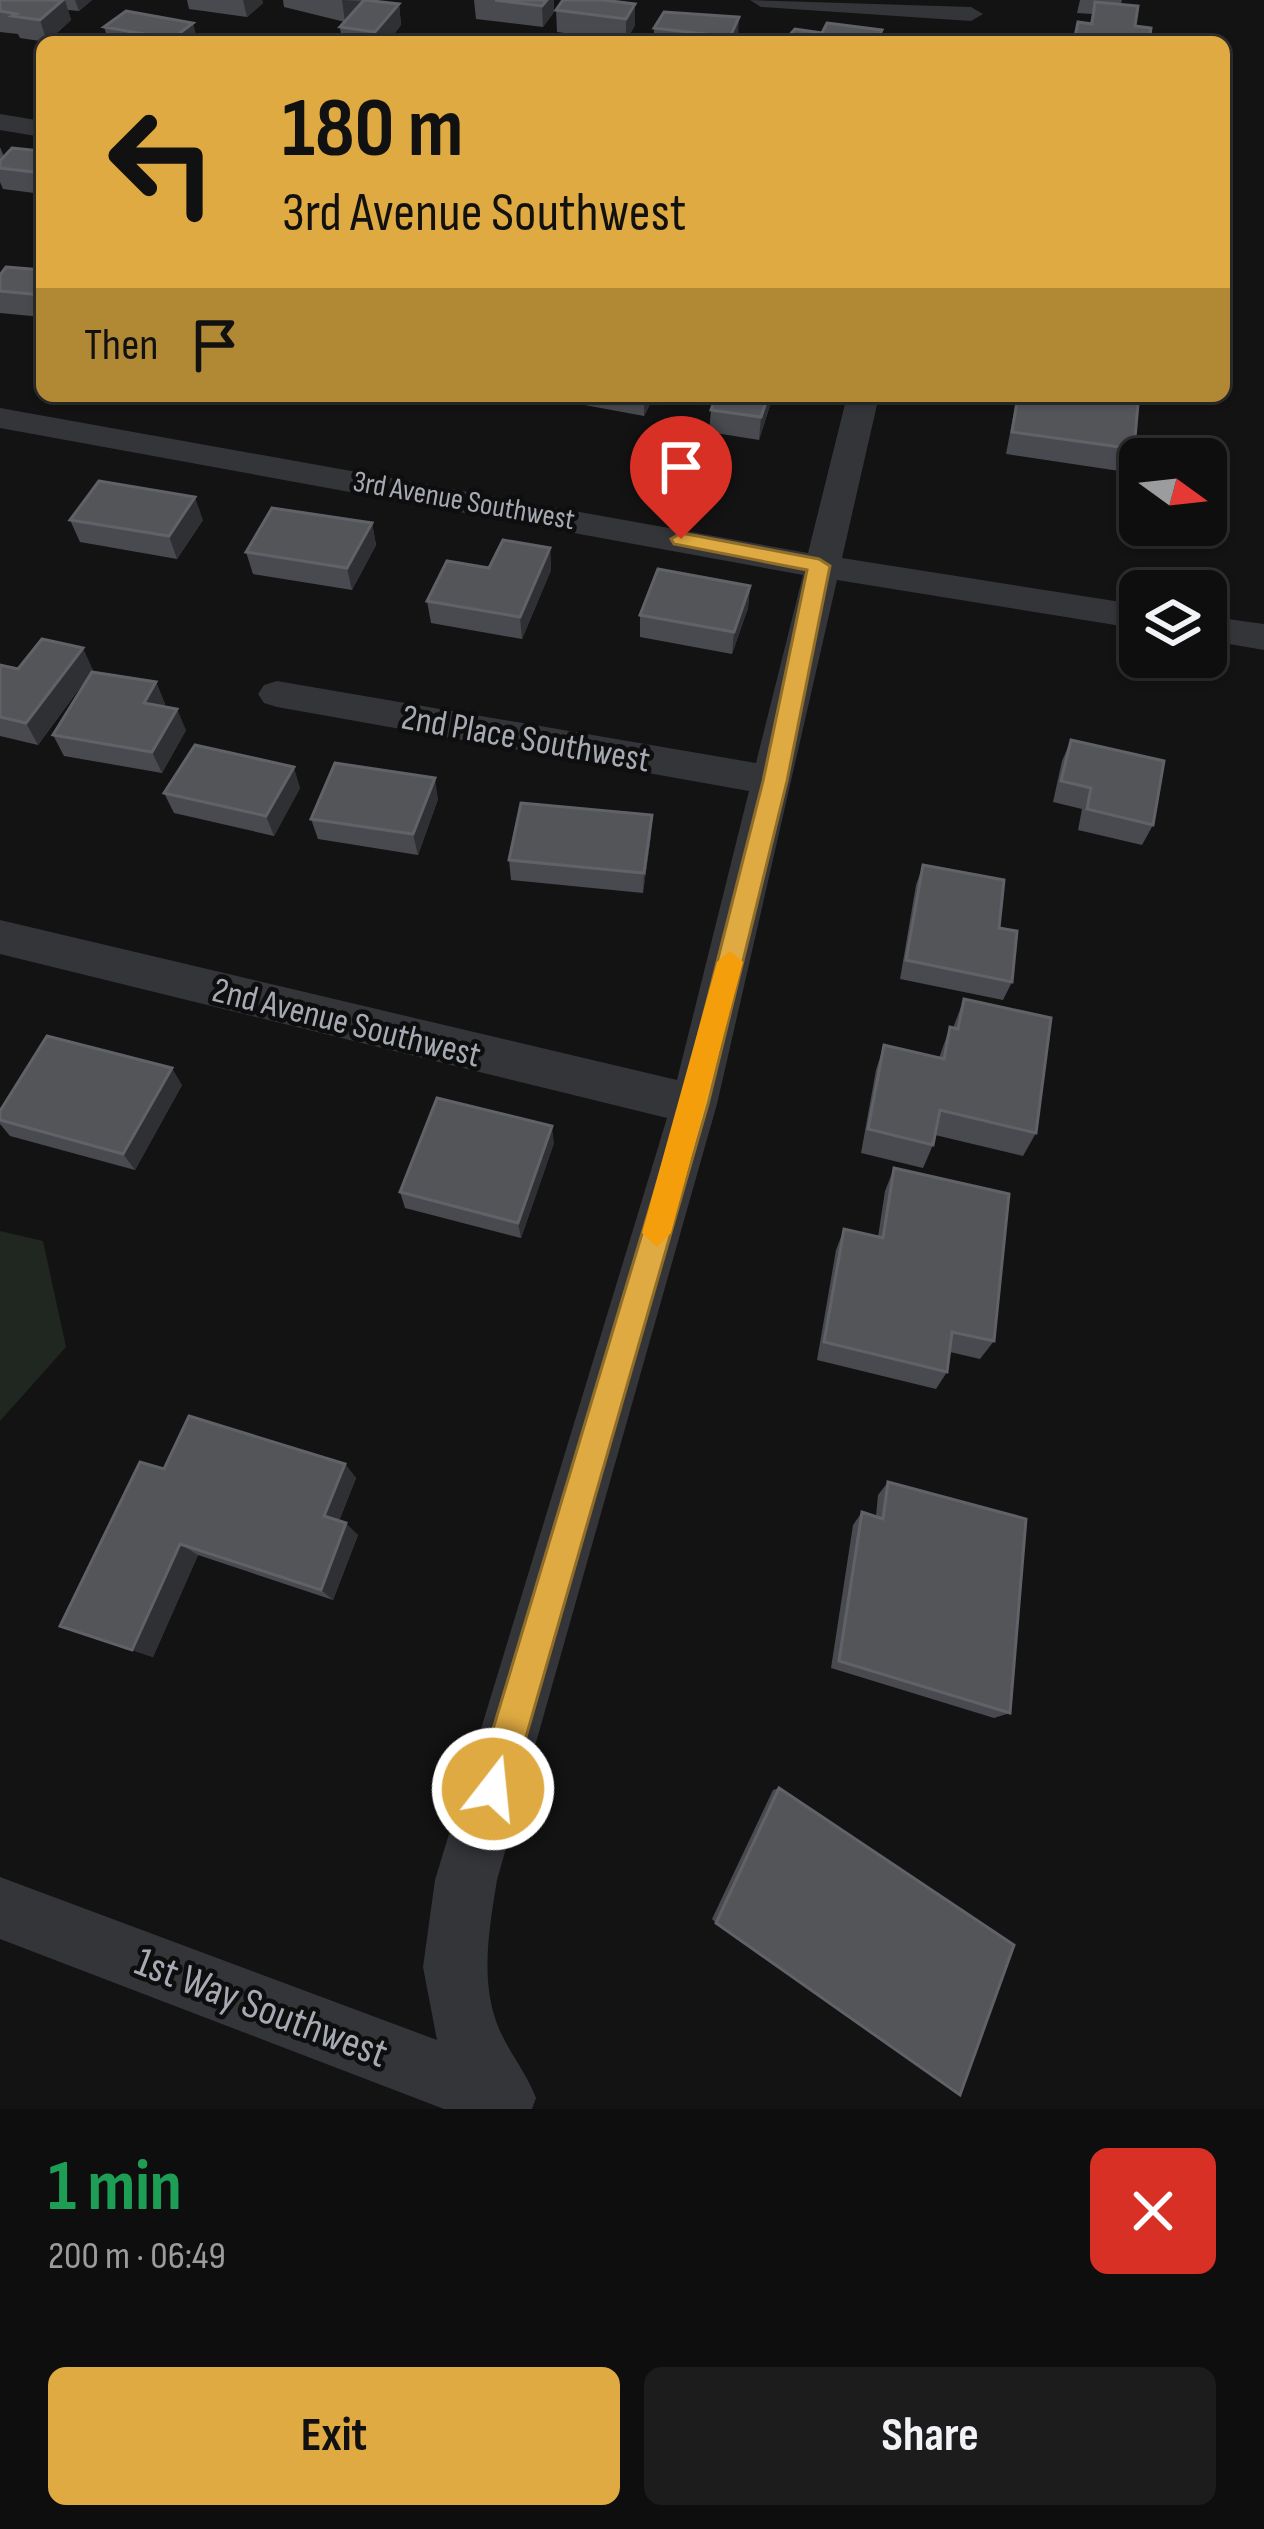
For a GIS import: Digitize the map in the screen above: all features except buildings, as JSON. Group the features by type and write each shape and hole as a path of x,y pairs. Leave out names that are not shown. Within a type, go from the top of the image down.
{"street":[{"path":"761,0 973,7 964,36"},
{"path":"0,122 36,128"},
{"path":"510,2102 472,2053 454,2002 453,1946 466,1880 694,1104 775,781 819,566 861,402"},
{"name":"3rd Avenue Southwest","path":"0,418 819,566 1119,614"},
{"path":"1227,631 1264,637"},
{"name":"2nd Place Southwest","path":"277,694 775,781"},
{"name":"2nd Avenue Southwest","path":"0,937 694,1104"},
{"name":"1st Way Southwest","path":"0,1908 510,2102"}],"shaded area":[{"path":"0,1231 43,1241 66,1347 0,1421"}],"slow traffic":[{"path":"657,1233 730,962"}],"route":[{"path":"493,1789 694,1104 775,781 819,566 681,539"}]}
